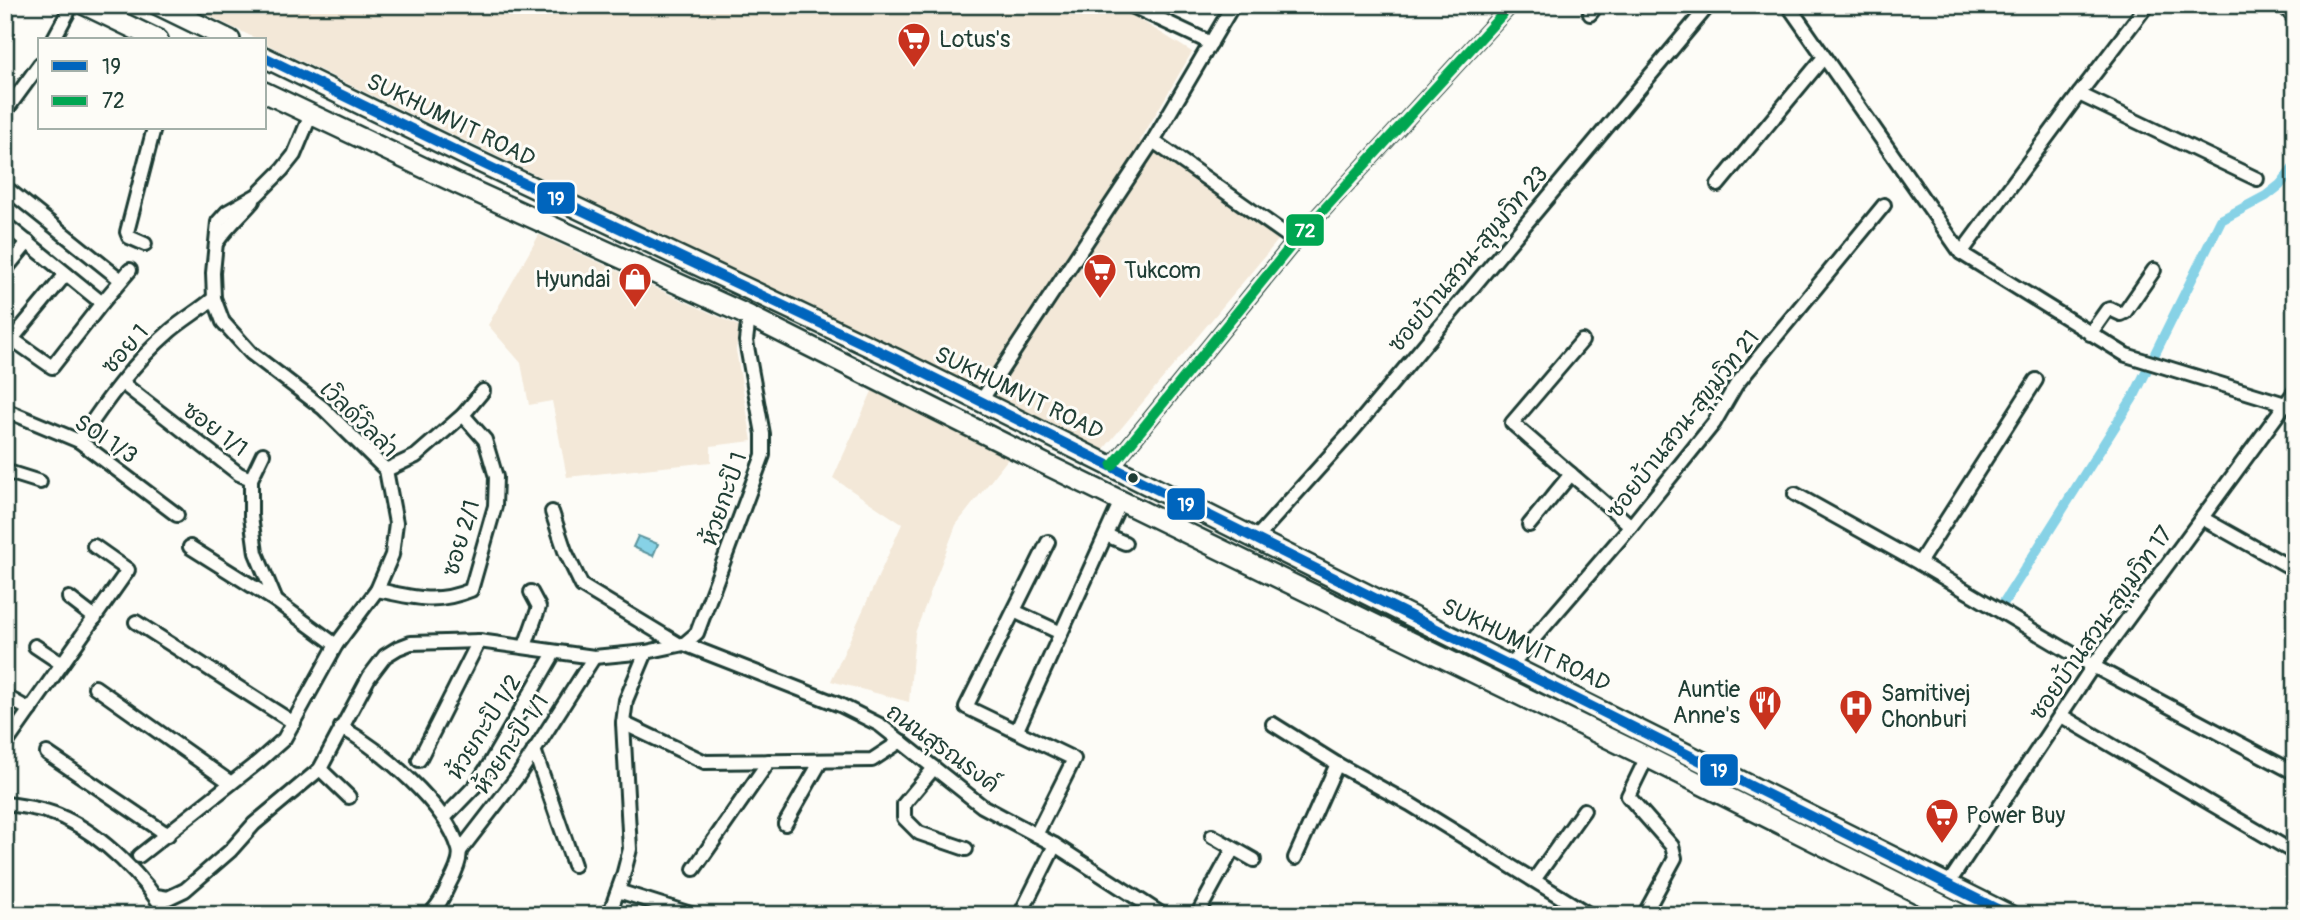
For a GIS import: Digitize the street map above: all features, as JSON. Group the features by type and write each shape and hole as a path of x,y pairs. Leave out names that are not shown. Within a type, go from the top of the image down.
{"main road":[{"path":"85,5 154,38"},
{"path":"158,5 226,38"},
{"path":"2287,5 2295,15"},
{"path":"267,93 268,76 275,68 273,61"},
{"name":"SUKHUMVIT ROAD","path":"273,61 981,401 2009,915"},
{"name":"SUKHUMVIT ROAD","path":"267,93 456,183 749,316 1647,757 1962,915"},
{"path":"1254,564 1260,540"}],"street":[{"path":"54,38 72,5"},
{"path":"1130,5 1211,43"},
{"path":"981,401 1153,141 1233,5"},
{"path":"1112,466 1295,241 1511,5"},
{"name":"ซอยบ้านสวน-สุขุมวิท 23","path":"1260,540 1709,5"},
{"path":"1788,5 1961,253 2126,355 2290,405"},
{"path":"1961,253 2147,5"},
{"path":"1718,185 1824,57"},
{"path":"5,112 38,67"},
{"path":"2079,94 2257,179"},
{"name":"เวิลด์วิลล่า","path":"139,856 284,739 336,645 377,590 392,555 396,523 386,470 323,408 251,353 223,322 214,298 212,273 215,245 225,230 294,155 311,114"},
{"path":"145,244 129,237 127,232 153,130"},
{"path":"1153,141 1295,241"},
{"path":"10,191 125,275 52,367 9,339 66,274"},
{"name":"ซอยบ้านสวน-สุขุมวิท 21","path":"1511,665 1631,526 1714,423 1736,386 1884,205"},
{"path":"5,224 102,303"},
{"path":"5,270 28,242"},
{"path":"2090,334 2107,310 2121,314 2125,312 2154,270"},
{"name":"ซอย 1","path":"79,441 107,400 170,331 214,298"},
{"name":"ห้วยกะปิ 1","path":"681,644 697,633 764,455 763,434 746,341 749,316"},
{"path":"1581,341 1512,423 1631,526"},
{"path":"1919,563 2036,380"},
{"name":"ซอย 1/1","path":"122,383 239,474 251,479 251,516 256,553 275,601"},
{"path":"386,470 416,456 463,415 483,391"},
{"name":"ซอยบ้านสวน-สุขุมวิท 17","path":"1948,884 2093,666 2202,518 2290,405 2295,391"},
{"name":"SOI 1/3","path":"5,410 79,441 177,515"},
{"name":"ซอย 2/1","path":"377,590 430,600 451,598 471,590 495,506 496,477 485,440 463,415"},
{"path":"251,479 264,454"},
{"path":"5,471 40,482"},
{"path":"1528,525 1571,474"},
{"path":"1795,494 1919,563 2093,666 2295,773"},
{"path":"1017,730 1121,500"},
{"name":"ถนนสุรณรงค์","path":"552,512 565,551 582,586 681,644 840,705 880,725 982,806 1055,845 1144,909 1163,915"},
{"path":"2202,518 2295,570"},
{"path":"1106,535 1125,543"},
{"path":"1036,835 1074,759 966,706 1048,542"},
{"path":"5,745 128,570 94,546"},
{"path":"190,547 275,601 336,645"},
{"path":"525,646 539,607 531,592"},
{"path":"69,598 95,618"},
{"path":"1014,611 1061,633"},
{"path":"136,622 294,723"},
{"path":"156,896 168,898 185,890 230,851 254,824 320,769 369,677 385,656 398,648 411,643 479,641 594,657 646,652 681,644"},
{"path":"419,760 479,641"},
{"path":"35,646 62,664"},
{"path":"609,915 630,849 623,723 626,700 646,652"},
{"name":"ห้วยกะปิ 1/2","path":"444,818 475,786 489,765 554,653"},
{"name":"ห้วยกะปิ 1/1","path":"428,915 445,894 457,866 460,851 518,776 594,657"},
{"path":"94,687 231,783"},
{"path":"5,696 30,710"},
{"path":"2060,715 2295,853"},
{"path":"623,723 705,762 872,760 901,741"},
{"path":"1273,724 1337,764 1410,804 1590,915"},
{"path":"341,727 384,756 410,780 444,818 460,851"},
{"path":"534,750 574,865"},
{"path":"47,753 168,835"},
{"path":"1644,915 1675,858 1672,846 1628,796 1647,757"},
{"path":"694,869 769,761"},
{"path":"785,824 821,761"},
{"path":"1295,858 1337,764"},
{"path":"934,768 904,804 904,818 919,834 966,849"},
{"path":"320,769 349,797"},
{"path":"5,804 29,807 64,818 105,844 156,896 167,915"},
{"path":"1534,880 1584,810"},
{"path":"1212,836 1254,860"},
{"path":"1020,915 1055,845"},
{"path":"1197,915 1233,849"},
{"path":"618,891 694,915"}],"shaded area":[{"path":"187,5 1116,5 1192,52 1140,141 1279,239 1103,450 266,44 266,38 255,38"},
{"path":"539,235 739,326 736,350 752,441 711,446 711,462 567,477 552,401 529,405 521,363 488,325"},
{"path":"874,387 1011,455 956,525 915,633 909,702 831,681 902,524 833,478"}],"water":[{"path":"638,536 658,544 653,556 633,547"}],"waterway":[{"path":"2004,602 2134,396 2221,220 2266,196 2280,185 2295,166"}],"transit line":[{"name":"72","path":"1112,466 1295,241 1511,5"},
{"name":"19","path":"266,58 896,359 2009,915"}],"place":[{"name":"Lotus's","path":"914,69"},
{"name":"Tukcom","path":"1100,300"},
{"name":"Hyundai","path":"635,309"},
{"name":"Auntie Anne's","path":"1765,732"},
{"name":"Samitivej Chonburi","path":"1856,736"},
{"name":"Power Buy","path":"1942,845"}]}
